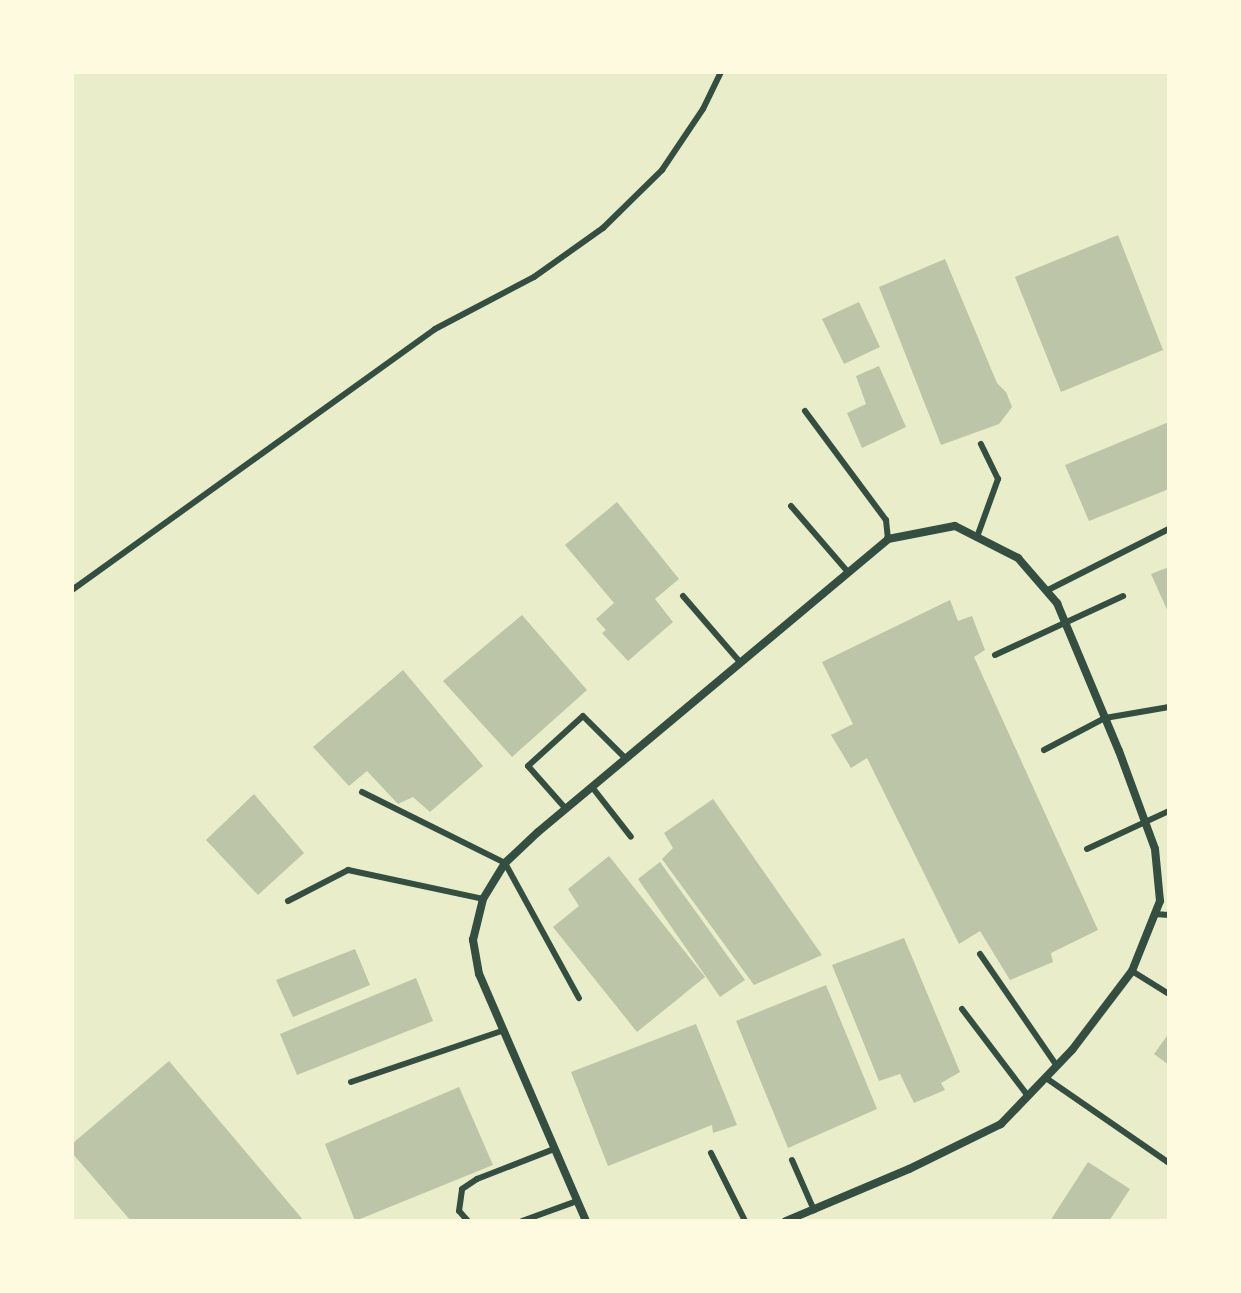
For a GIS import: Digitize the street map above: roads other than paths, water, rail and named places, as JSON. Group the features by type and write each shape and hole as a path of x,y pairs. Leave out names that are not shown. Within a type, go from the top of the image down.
{"street":[{"path":"586,1221 479,974 473,940 483,899 505,863 625,758 888,539 955,526 1018,558 1057,603 1155,849 1160,901 1132,971 1057,1066 1001,1124 909,1169 786,1221"}],"lane":[{"path":"72,590 435,329 534,277 603,228 662,170 703,109 721,72"},
{"path":"805,411 886,520 888,539"},
{"path":"977,537 998,479 981,444"},
{"path":"791,506 848,572"},
{"path":"1046,591 1169,529"},
{"path":"683,596 740,662"},
{"path":"995,655 1066,625 1123,596"},
{"path":"1044,750 1105,718 1169,707"},
{"path":"566,809 528,766 583,716 625,758"},
{"path":"592,787 631,837"},
{"path":"362,792 505,863 533,908 579,998"},
{"path":"1087,849 1169,811"},
{"path":"288,901 348,870 483,899"},
{"path":"1155,914 1169,915"},
{"path":"980,954 1057,1066"},
{"path":"1132,971 1169,994"},
{"path":"962,1009 1028,1096"},
{"path":"351,1082 502,1031"},
{"path":"1046,1078 1169,1163"},
{"path":"468,1221 459,1211 462,1189 477,1179 554,1149"},
{"path":"711,1153 745,1221"},
{"path":"792,1160 814,1210"},
{"path":"522,1221 577,1201"}]}
